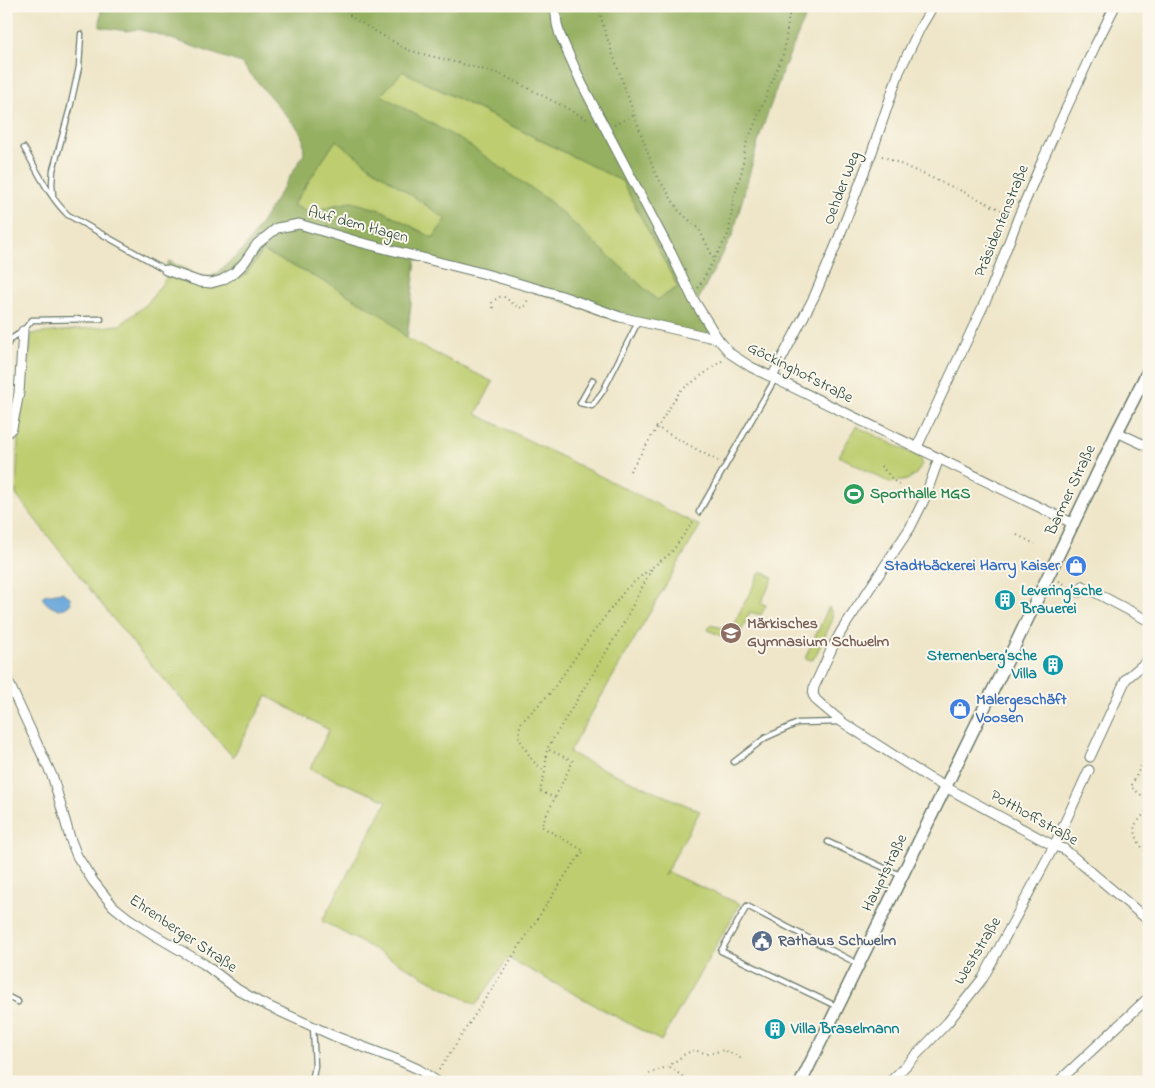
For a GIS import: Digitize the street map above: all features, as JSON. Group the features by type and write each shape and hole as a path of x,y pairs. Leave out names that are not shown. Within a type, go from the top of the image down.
{"street":[{"name":"Göckinghofstraße","path":"555,6 560,35 582,84 667,246 692,299 718,340 731,354 751,367 1074,524"},
{"name":"Oehder Weg","path":"774,378 814,297 872,152 900,72 920,28 933,6"},
{"name":"Präsidentenstraße","path":"917,447 990,290 1043,159 1115,6"},
{"name":"Auf dem Hagen","path":"166,270 200,282 211,283 222,280 234,273 244,263 257,244 277,228 299,224 359,242 482,272 562,296 638,322 718,340"},
{"path":"6,434 12,428 19,393 22,331"},
{"name":"Barmer Straße","path":"945,786 1149,369"},
{"path":"1117,432 1149,447"},
{"path":"842,722 817,701 813,695 814,687 842,630 910,528 924,500 939,458"},
{"path":"1079,592 1083,586 1149,621"},
{"path":"1090,757 1126,679 1146,662 1149,657"},
{"name":"Ehrenberger Straße","path":"6,677 53,778 77,856 93,882 113,906 151,933 204,964 247,996 334,1036 398,1060 436,1080"},
{"name":"Potthoffstraße","path":"842,722 929,778 1054,846 1064,849 1149,921"},
{"name":"Weststraße","path":"890,1082 948,1022 983,978 1054,846 1089,770"},
{"name":"Hauptstraße","path":"801,1082 945,786"},
{"path":"1058,1082 1149,997"}],"lane":[{"path":"54,198 53,170 79,67 81,34"},
{"name":"Auf dem Hagen","path":"24,148 60,208 68,215 166,270"},
{"path":"6,347 32,320 101,319"},
{"path":"593,380 580,403 592,406 603,391 638,322"},
{"path":"699,512 774,378"},
{"path":"734,762 765,738 798,723 842,722"},
{"path":"828,842 901,876"},
{"path":"837,1007 721,951 747,906 858,964"},
{"path":"6,996 18,1002"},
{"path":"312,1082 315,1066 313,1026"}],"path":[{"path":"345,6 351,17 408,50 500,74 564,106 606,130 634,115"},
{"path":"598,6 605,32 655,173 678,211 699,229 714,259"},
{"path":"692,299 729,233 733,201 742,170 746,144 784,52 789,15 786,6"},
{"path":"872,152 1018,218"},
{"path":"494,308 492,302 499,296 504,296 520,308 525,306"},
{"path":"630,472 656,427 680,391 731,354"},
{"path":"656,427 725,466"},
{"path":"881,466 901,486"},
{"path":"545,772 532,760 519,738 520,724 550,692 626,589 671,552 699,512"},
{"path":"1018,535 1035,544"},
{"path":"555,798 540,791 545,772 547,749 622,626 653,566"},
{"path":"1048,576 1079,592"},
{"path":"436,1080 571,867 584,850 541,826 573,761 547,749"},
{"path":"1145,757 1131,787 1149,801"},
{"path":"1149,808 1134,826 1139,844 1149,854"},
{"path":"643,1082 650,1073 669,1066 694,1050 708,1054 724,1050 742,1059"},
{"path":"669,1066 690,1082"}],"green space":[{"path":"101,6 810,6 783,70 760,135 733,234 697,302 712,339 620,321 505,281 416,259 407,339 388,319 333,286 263,251 245,275 213,289 161,274 169,261 197,275 209,277 217,273 242,251 304,154 303,137 241,63 157,34 137,29 127,31 100,27","holes":["403,71 622,181 678,287 657,300 549,201 466,143 381,95","336,140 371,167 446,219 433,238 383,211 352,202 330,206 310,213 293,205"]},
{"path":"402,71 622,181 678,287 657,300 549,201 381,95"},
{"path":"336,140 371,167 446,219 433,238 383,211 352,202 330,206 310,213 293,205"},
{"path":"263,251 333,286 388,319 407,339 493,382 476,414 700,526 569,752 587,762 700,811 664,876 667,872 740,904 661,1041 508,958 476,1005 322,921 387,801 310,769 329,730 267,696 233,757 147,660 16,495 18,438 32,334 120,325 147,304 167,277 213,289 245,275"},
{"path":"856,426 921,458 922,464 916,474 907,480 890,483 839,456"},
{"path":"761,571 773,578 761,603 766,605 761,615 750,612 736,643 708,630 710,625 723,628 734,623"},
{"path":"829,607 832,621 815,657 811,660 805,658"}],"water":[{"path":"62,592 70,597 71,603 60,609 51,607 42,597 44,595"}],"place":[{"name":"Sporthalle MGS","path":"854,494"},
{"name":"Stadtbäckerei Harry Kaiser","path":"1076,566"},
{"name":"Levering’sche Brauerei","path":"1005,600"},
{"name":"Märkisches Gymnasium Schwelm","path":"731,633"},
{"name":"Sternenberg’sche Villa","path":"1053,665"},
{"name":"Malergeschäft Voosen","path":"960,709"},
{"name":"Rathaus Schwelm","path":"762,941"},
{"name":"Villa Braselmann","path":"775,1029"}]}
